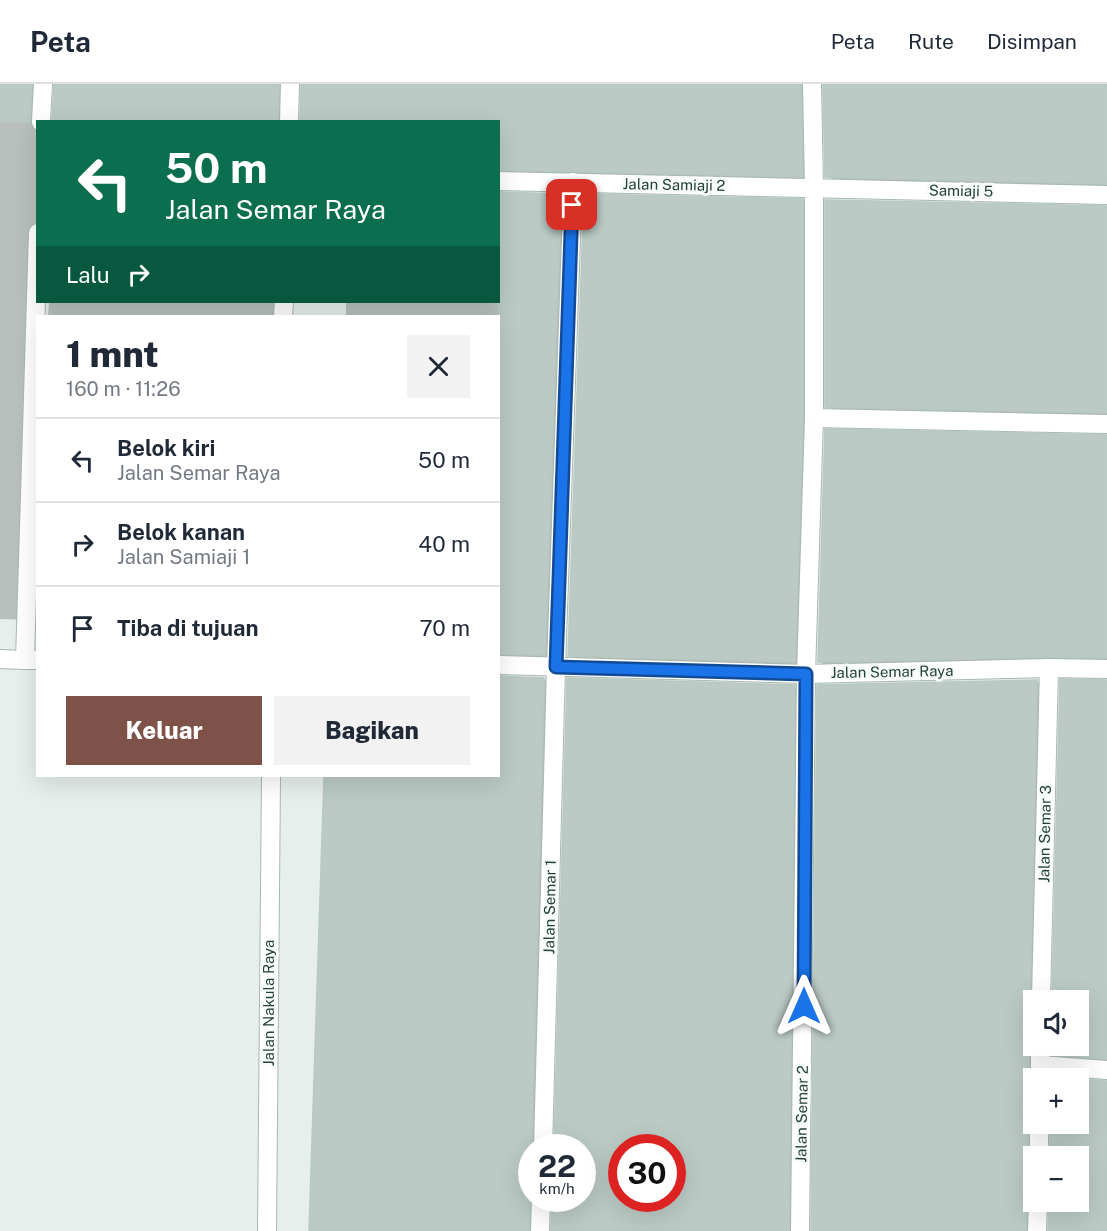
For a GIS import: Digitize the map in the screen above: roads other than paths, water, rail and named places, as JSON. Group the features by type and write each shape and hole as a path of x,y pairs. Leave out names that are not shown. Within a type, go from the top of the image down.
{"street":[{"path":"41,120 43,84"},
{"path":"289,120 290,84"},
{"name":"Jalan Semar 2","path":"800,1231 806,674 814,418 812,84"},
{"name":"Jalan Samiaji 2","path":"500,181 814,188"},
{"name":"Jalan Semar 1","path":"543,1134 556,667 573,182"},
{"name":"Samiaji 5","path":"814,188 1107,195"},
{"path":"0,659 31,660 36,355"},
{"path":"814,418 1107,424"},
{"name":"Jalan Semar Raya","path":"500,665 806,674 1049,668 1107,669"},
{"name":"Jalan Semar 3","path":"1041,990 1049,668"},
{"name":"Jalan Nakula Raya","path":"267,1231 271,777"},
{"path":"1089,1071 1107,1070"},
{"path":"540,1231 541,1212"},
{"path":"1037,1231 1038,1212"}]}
